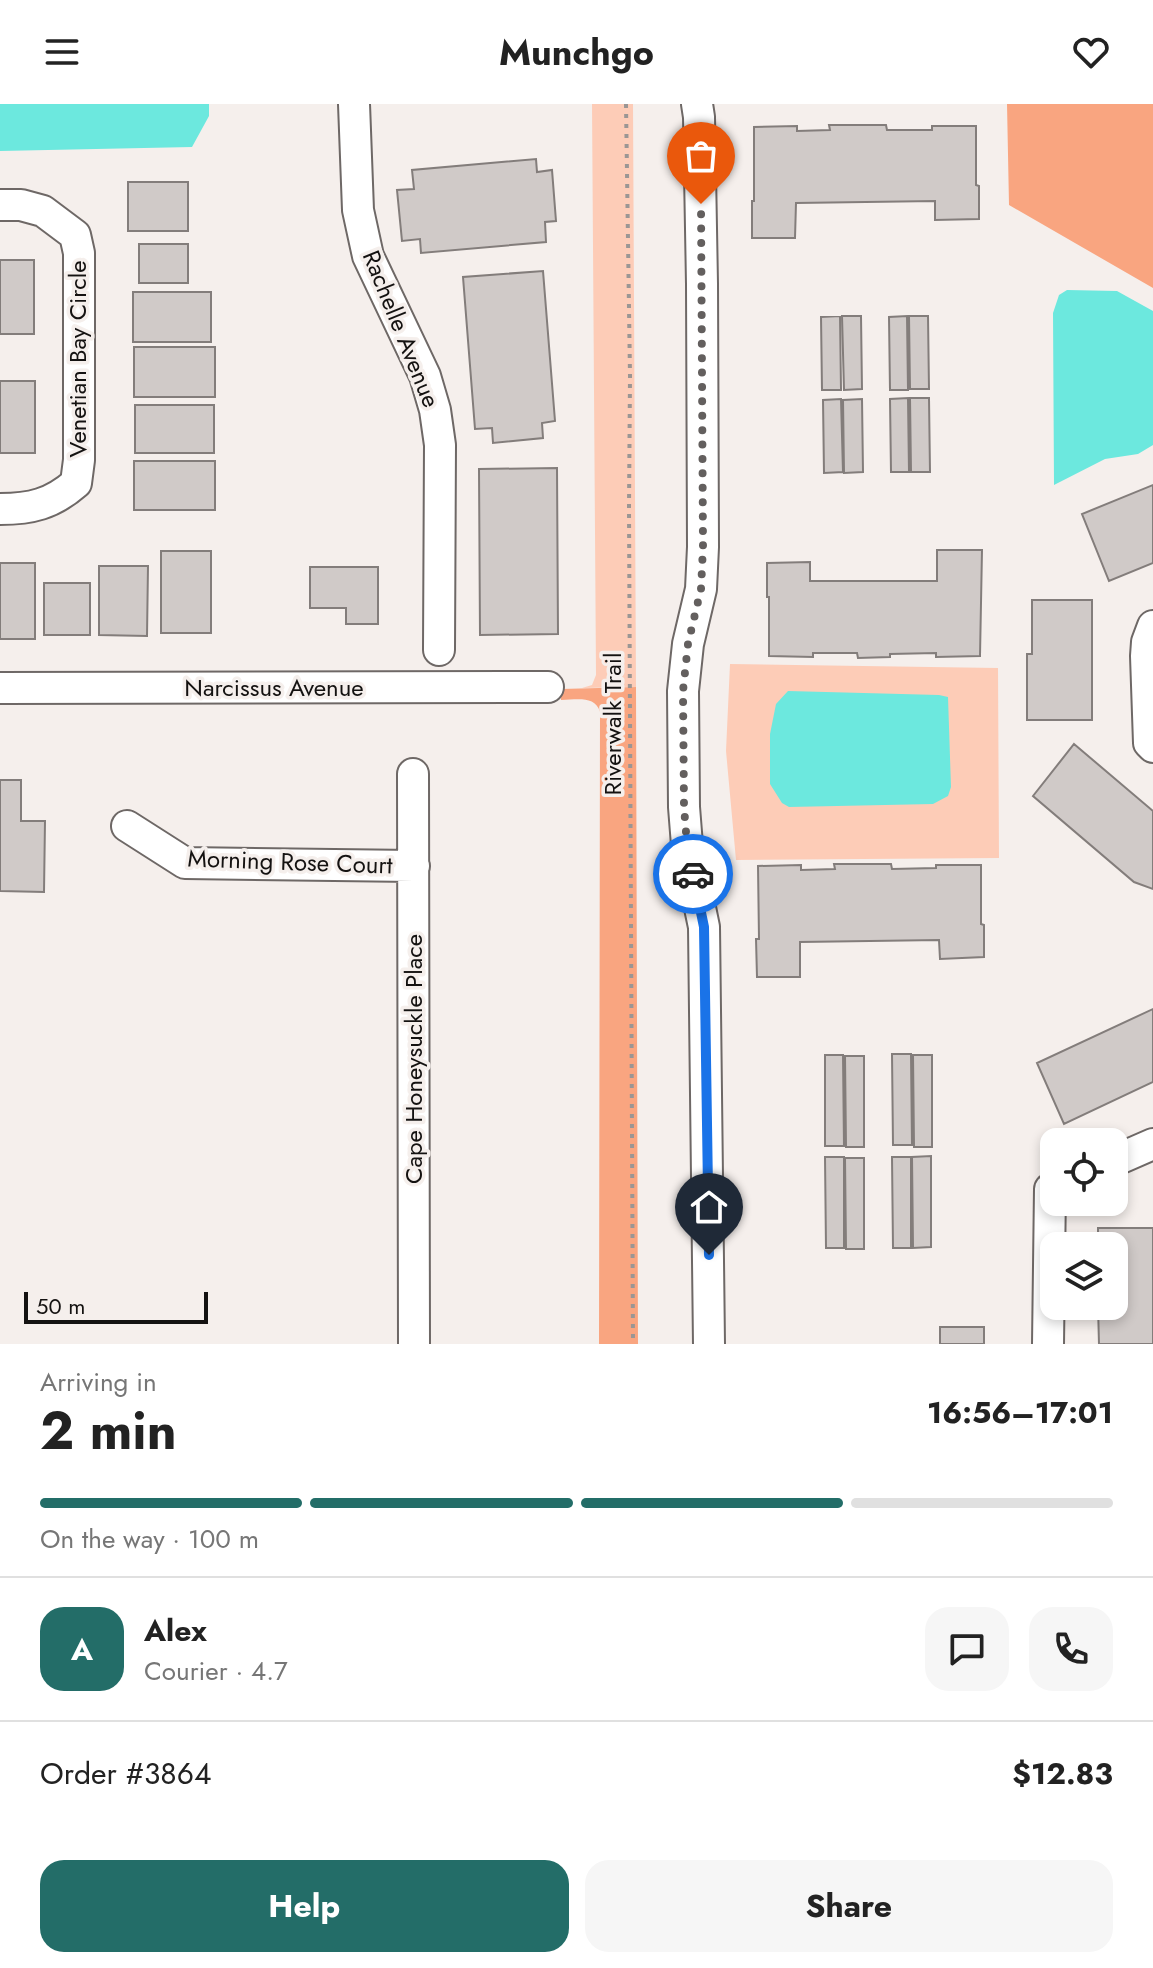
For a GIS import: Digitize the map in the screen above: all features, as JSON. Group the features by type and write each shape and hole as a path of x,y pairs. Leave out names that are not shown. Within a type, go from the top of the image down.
{"street":[{"name":"Rachelle Avenue","path":"354,104 358,210 368,256 425,376 435,410 440,445 439,650"},
{"path":"697,104 702,263 703,547 701,589 688,644 683,691 684,807 687,845 704,927 709,1344"},
{"name":"Venetian Bay Circle","path":"0,205 21,205 43,211 75,235 79,253 79,460 76,483 46,503 19,509 0,509"},
{"path":"1153,626 1146,656 1149,743 1153,747"},
{"name":"Narcissus Avenue","path":"0,688 548,687"},
{"name":"Cape Honeysuckle Place","path":"413,774 414,1344"},
{"name":"Morning Rose Court","path":"127,826 185,863 414,866"},
{"path":"1128,1155 1153,1144"},
{"path":"1048,1344 1050,1216"}],"path":[{"name":"Riverwalk Trail","path":"626,104 630,376 633,1344"}],"shaded area":[{"path":"592,104 633,104 636,687 582,688 592,685 596,675"},
{"path":"1007,104 1153,104 1153,288 1009,205"},
{"path":"730,664 998,668 999,858 736,860 726,751"},
{"path":"636,687 638,1344 599,1344 600,712 589,701 561,700 561,689"}],"water":[{"path":"0,104 209,104 209,116 192,147 0,151"},
{"path":"1067,290 1117,291 1153,311 1153,445 1138,454 1105,459 1054,485 1053,313 1059,295"},
{"path":"788,691 948,697 951,787 948,796 933,804 789,807 782,803 770,784 770,734 776,704"}],"building":[{"path":"829,125 886,125 887,130 976,126 979,219 935,220 935,201 796,203 795,238 752,238 754,127 797,126 797,131 830,130"},
{"path":"536,159 537,172 552,170 556,221 545,222 546,242 421,253 420,239 402,241 397,190 414,189 412,170"},
{"path":"128,182 188,182 188,231 128,231"},
{"path":"139,244 188,244 188,283 139,283"},
{"path":"0,260 34,260 34,334 0,334"},
{"path":"543,271 555,421 542,423 543,438 493,443 492,428 475,429 463,277"},
{"path":"133,292 211,292 211,342 133,342"},
{"path":"840,316 841,390 822,390 821,317"},
{"path":"842,316 861,316 862,389 844,390"},
{"path":"907,316 908,390 890,390 889,317"},
{"path":"909,316 928,316 929,389 910,389"},
{"path":"134,347 215,347 215,397 134,397"},
{"path":"0,381 35,381 35,453 0,453"},
{"path":"908,398 909,472 891,472 890,399"},
{"path":"910,398 929,398 930,472 911,472"},
{"path":"841,399 843,472 824,473 823,400"},
{"path":"862,399 863,472 844,473 843,400"},
{"path":"135,405 214,405 214,453 135,453"},
{"path":"134,461 215,461 215,510 134,510"},
{"path":"557,468 558,634 480,635 479,469"},
{"path":"1153,485 1153,563 1109,581 1082,514"},
{"path":"937,550 982,550 980,656 936,657 936,653 858,658 857,653 813,653 813,657 769,656 767,563 810,562 810,581 937,581"},
{"path":"161,551 211,551 211,633 161,633"},
{"path":"0,563 35,563 35,639 0,639"},
{"path":"99,566 148,566 147,636 99,635"},
{"path":"310,567 378,567 378,624 346,624 346,608 310,608"},
{"path":"44,583 90,583 90,635 44,635"},
{"path":"1032,600 1092,600 1092,720 1027,720 1027,654 1032,654"},
{"path":"1074,744 1153,811 1153,889 1134,882 1033,796"},
{"path":"0,780 21,780 21,821 45,821 44,892 0,891"},
{"path":"834,864 891,864 892,869 981,865 984,957 940,959 939,940 800,942 800,977 757,977 758,866 801,865 801,870 835,869"},
{"path":"1153,1009 1153,1082 1064,1124 1037,1063"},
{"path":"892,1054 911,1054 912,1145 893,1145"},
{"path":"825,1055 843,1055 844,1146 825,1146"},
{"path":"913,1055 932,1055 932,1147 914,1147"},
{"path":"845,1056 864,1056 864,1147 846,1147"},
{"path":"931,1156 931,1247 913,1248 912,1157"},
{"path":"825,1157 844,1157 844,1248 826,1248"},
{"path":"892,1157 911,1157 911,1248 893,1248"},
{"path":"845,1158 864,1158 864,1249 846,1249"},
{"path":"1098,1228 1153,1228 1153,1344 1099,1344 1098,1320 1128,1320 1128,1232 1098,1232"},
{"path":"940,1327 984,1327 984,1344 940,1344"}],"way so far":[{"path":"693,874 684,807 683,691 688,644 701,589 703,547 701,204"}],"route":[{"path":"693,874 704,927 709,1255"}]}
